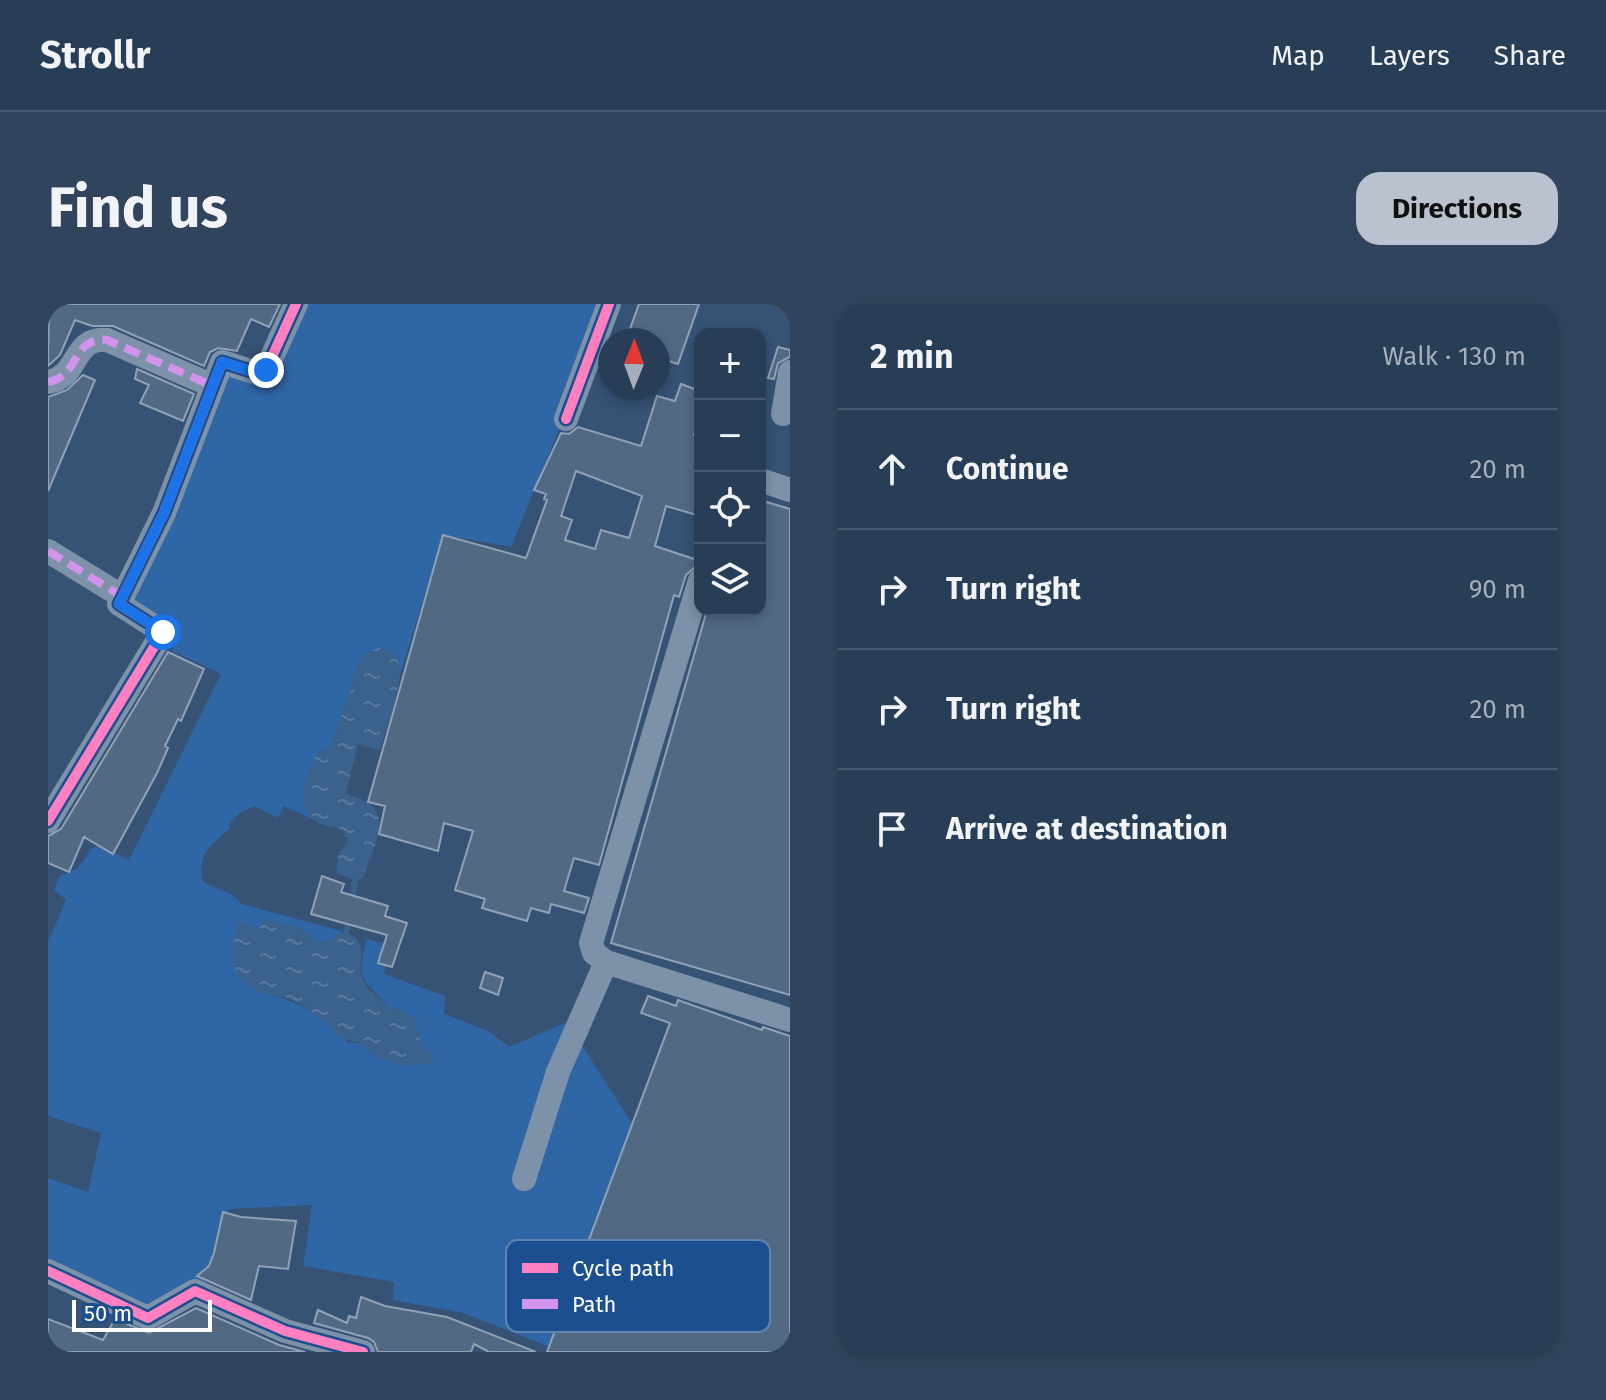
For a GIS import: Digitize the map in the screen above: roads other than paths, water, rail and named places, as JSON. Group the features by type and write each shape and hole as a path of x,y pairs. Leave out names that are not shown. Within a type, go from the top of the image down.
{"street":[{"path":"48,821 163,632 119,604 164,513 222,362 260,374 266,370 296,304"},
{"path":"566,419 609,304"},
{"path":"48,382 60,380 85,344 94,339 107,340 213,386"},
{"path":"783,414 790,372"},
{"path":"766,482 790,490"},
{"path":"48,551 123,597"},
{"path":"694,600 591,943 594,953 606,962 790,1020"},
{"path":"524,1179 558,1072 606,962"},
{"path":"48,1271 148,1318 195,1291 285,1331 363,1352"}],"water":[{"path":"380,647 398,660 399,683 380,751 358,744 346,793 370,804 379,820 377,840 363,878 355,880 336,873 338,856 348,840 345,834 338,828 317,822 309,815 303,798 304,788 318,752 329,749 356,667 363,655"},
{"path":"266,920 301,928 318,943 329,942 341,932 358,940 362,979 366,986 390,1009 402,1010 415,1019 421,1039 434,1056 431,1062 410,1065 381,1058 360,1043 338,1037 321,1019 299,1004 257,991 245,983 238,976 232,959 238,922 257,928"}],"waterway":[{"path":"352,901 355,880"},
{"path":"346,933 349,919"}]}
